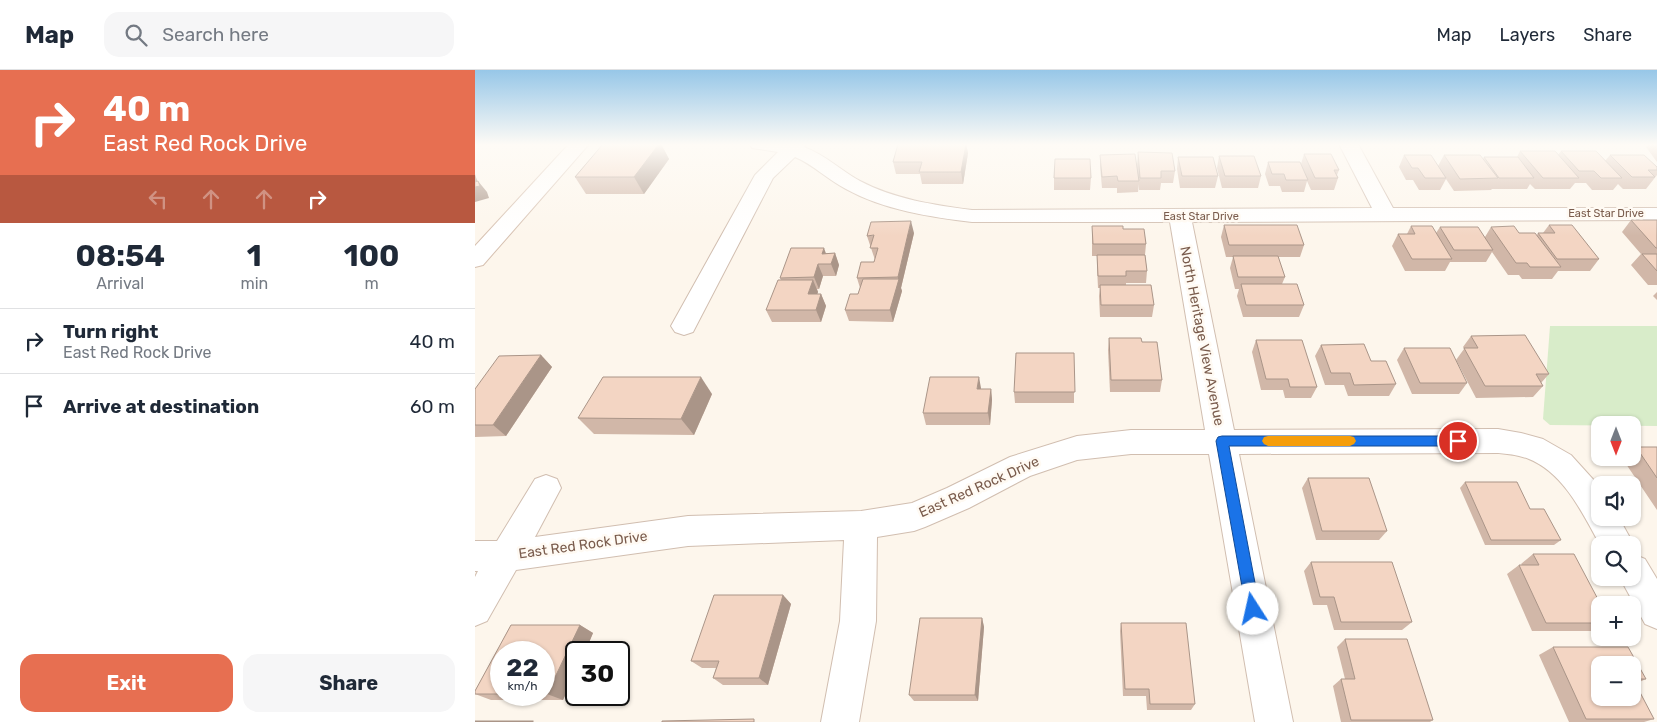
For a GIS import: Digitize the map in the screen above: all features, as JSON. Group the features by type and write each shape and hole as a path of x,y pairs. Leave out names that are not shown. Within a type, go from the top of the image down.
{"street":[{"path":"475,260 552,174"},
{"path":"684,326 766,174"},
{"name":"East Star Drive","path":"838,174 851,184 882,197 949,213 992,216 1657,214"},
{"path":"1364,174 1386,215"},
{"name":"North Heritage View Avenue","path":"1180,216 1274,722"},
{"name":"East Red Rock Drive","path":"491,556 688,531 861,525 914,517 958,498 1021,466 1077,448 1131,442 1498,441 1520,444 1543,452 1566,469 1580,484 1591,501"},
{"path":"475,609 491,556 546,488"},
{"path":"840,722 858,621 861,525"},
{"path":"1641,584 1657,612"}],"green space":[{"path":"1550,326 1657,326 1657,426 1641,426 1641,416 1591,416 1591,425 1550,425 1543,419"}],"building":[{"path":"577,174 636,174 634,177 575,177"},
{"path":"1054,174 1091,174 1091,178 1054,178"},
{"path":"1102,174 1138,174 1139,181 1118,181 1117,176 1102,177"},
{"path":"1140,174 1161,174 1161,178 1140,178"},
{"path":"1182,174 1218,174 1218,176 1182,176"},
{"path":"1225,174 1260,174 1261,176 1225,176"},
{"path":"1284,174 1306,174 1308,180 1286,180"},
{"path":"1313,174 1336,174 1338,178 1315,178"},
{"path":"1422,174 1444,174 1446,178 1425,178"},
{"path":"1457,174 1495,174 1498,178 1460,179"},
{"path":"1496,174 1531,174 1534,178 1499,178"},
{"path":"1540,174 1576,174 1579,178 1543,178"},
{"path":"1597,174 1619,174 1622,178 1601,178"},
{"path":"1629,174 1652,174 1655,177 1632,177"},
{"path":"478,181 480,186 475,187 475,182"},
{"path":"1631,220 1657,220 1657,248 1656,248"},
{"path":"911,221 898,277 857,278 861,262 874,262 878,248 870,248 874,235 867,236 871,222"},
{"path":"1224,225 1297,225 1304,245 1229,245"},
{"path":"1549,225 1572,225 1599,259 1557,259 1538,233 1555,233"},
{"path":"1092,226 1123,226 1123,229 1144,229 1146,244 1093,244"},
{"path":"1411,226 1432,226 1452,259 1412,259 1398,234 1415,234"},
{"path":"1514,226 1519,233 1535,233 1561,267 1530,267 1527,263 1516,263 1491,227"},
{"path":"1440,227 1478,227 1493,250 1454,250"},
{"path":"791,248 824,248 822,254 835,253 831,264 818,264 814,277 780,278"},
{"path":"1642,254 1657,254 1657,271"},
{"path":"1097,255 1145,255 1147,271 1126,271 1126,276 1098,276"},
{"path":"1233,256 1278,256 1285,277 1238,277"},
{"path":"863,279 899,279 890,310 845,310 850,294 858,294"},
{"path":"778,280 813,280 808,294 821,294 816,310 766,310"},
{"path":"1241,284 1297,284 1304,305 1246,305"},
{"path":"1100,285 1151,285 1154,305 1101,305"},
{"path":"1525,335 1549,374 1536,374 1543,386 1485,386 1464,348 1478,348 1471,336"},
{"path":"1109,338 1141,338 1142,342 1157,342 1162,380 1111,380"},
{"path":"1256,340 1302,340 1317,387 1290,387 1288,379 1266,379"},
{"path":"1364,344 1371,361 1386,361 1396,384 1354,385 1350,373 1331,373 1321,345"},
{"path":"1404,348 1450,348 1467,383 1420,383"},
{"path":"1016,353 1074,353 1075,392 1014,392"},
{"path":"541,355 493,425 475,425 475,389 499,356"},
{"path":"603,377 701,377 681,419 578,418"},
{"path":"930,377 979,377 977,389 991,389 988,413 923,413"},
{"path":"1641,447 1657,447 1657,478 1641,454"},
{"path":"1308,478 1369,478 1387,531 1322,531"},
{"path":"1465,482 1517,482 1530,509 1544,509 1561,540 1491,540"},
{"path":"1533,554 1574,554 1596,596 1591,596 1591,623 1546,623 1519,565 1539,565"},
{"path":"1311,562 1392,562 1412,622 1341,622 1334,597 1320,597"},
{"path":"714,595 783,595 759,678 713,678 719,661 691,661"},
{"path":"920,618 982,618 975,695 909,695"},
{"path":"1121,623 1186,623 1195,704 1150,704 1149,689 1125,689"},
{"path":"511,625 580,625 572,641 565,641 565,656 555,677 555,641 502,641"},
{"path":"1345,639 1407,639 1433,720 1351,720 1341,679 1355,679"},
{"path":"1553,647 1628,647 1633,656 1591,656 1591,706 1641,706 1641,694 1654,719 1586,719"},
{"path":"490,664 490,694 475,694"},
{"path":"1641,670 1646,679 1641,679"},
{"path":"754,719 754,722 662,722 662,721"},
{"path":"533,721 533,722 475,722"}],"slow traffic":[{"path":"1268,441 1350,441"}],"route":[{"path":"1253,609 1222,441 1458,441"}]}
